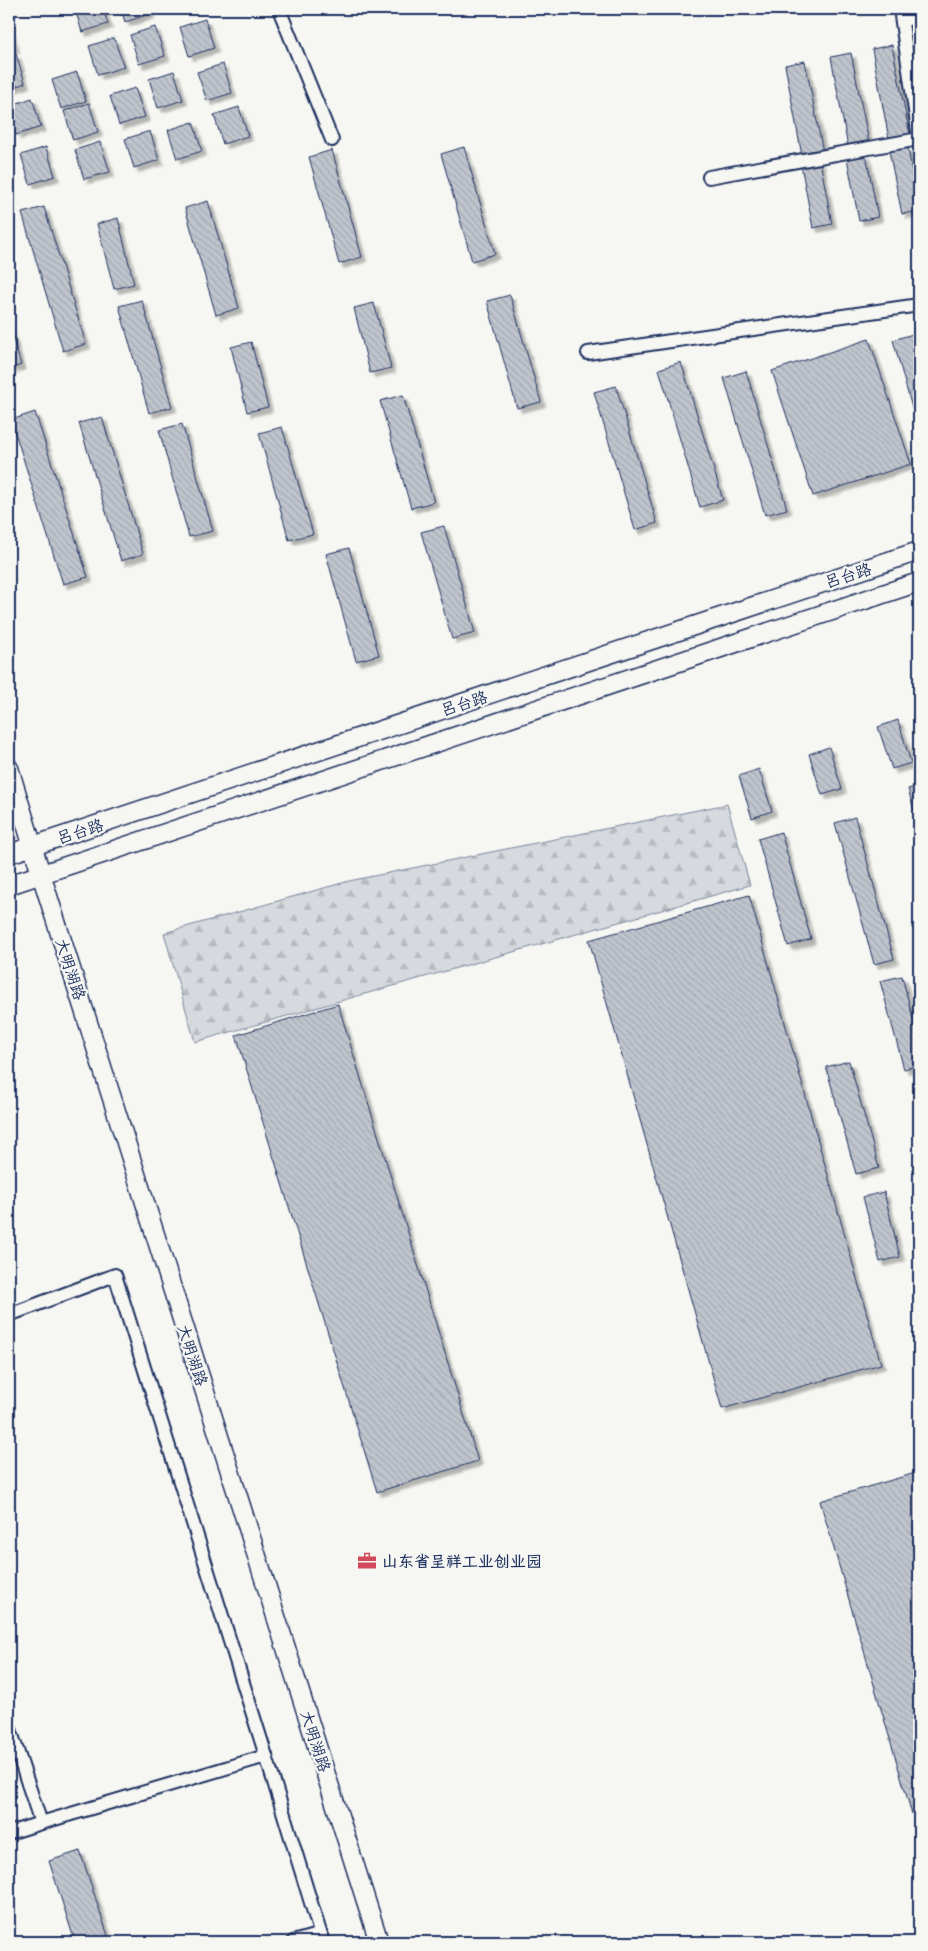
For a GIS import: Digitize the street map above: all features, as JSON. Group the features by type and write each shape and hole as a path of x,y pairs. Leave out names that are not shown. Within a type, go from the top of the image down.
{"main road":[{"name":"吕台路","path":"9,854 919,551"},
{"name":"吕台路","path":"9,885 919,582"},
{"name":"大明湖路","path":"9,768 40,874 378,1942"}],"street":[{"path":"279,9 332,140"},
{"path":"709,177 919,138 901,14 919,17"},
{"path":"588,353 919,305"},
{"path":"9,1315 115,1275 322,1938 293,1942"},
{"path":"9,1726 41,1823"},
{"path":"9,1833 266,1756"}],"green space":[{"path":"727,804 750,885 195,1042 164,933 349,881"}],"building":[{"path":"75,9 103,9 108,24 82,32"},
{"path":"121,9 149,9 150,14 125,22"},
{"path":"205,19 214,48 189,56 180,27"},
{"path":"155,27 165,56 139,64 130,35"},
{"path":"9,28 15,48 9,50"},
{"path":"114,38 124,67 98,75 89,46"},
{"path":"892,45 910,135 889,139 872,49"},
{"path":"851,53 869,143 848,147 831,57"},
{"path":"16,54 25,83 9,89 9,57"},
{"path":"805,61 823,152 802,156 785,65"},
{"path":"223,64 232,93 207,101 197,72"},
{"path":"174,71 183,100 158,108 149,79"},
{"path":"77,72 86,101 61,109 52,80"},
{"path":"135,88 145,117 119,125 110,96"},
{"path":"32,98 41,127 16,135 9,106"},
{"path":"89,103 98,132 73,140 64,111"},
{"path":"239,107 248,136 223,144 214,115"},
{"path":"193,122 202,151 177,159 168,130"},
{"path":"150,131 159,160 134,168 125,139"},
{"path":"100,142 110,172 84,179 75,150"},
{"path":"46,147 55,176 30,184 21,155"},
{"path":"464,147 495,254 472,261 441,154"},
{"path":"908,148 919,211 902,214 889,151"},
{"path":"332,150 362,257 339,264 309,157"},
{"path":"866,154 878,217 859,221 847,158"},
{"path":"820,161 832,224 813,228 801,165"},
{"path":"208,201 239,308 216,315 185,208"},
{"path":"44,207 86,344 63,351 22,213"},
{"path":"118,218 134,284 114,289 97,224"},
{"path":"510,295 541,402 517,408 487,301"},
{"path":"142,300 172,407 149,413 119,306"},
{"path":"374,303 391,368 370,373 354,308"},
{"path":"9,325 21,365 9,369"},
{"path":"916,333 919,346 919,433 893,340"},
{"path":"869,339 911,464 813,496 772,371"},
{"path":"251,342 268,407 247,412 231,347"},
{"path":"681,362 723,500 700,507 659,369"},
{"path":"746,371 787,509 765,515 724,378"},
{"path":"616,386 657,523 635,530 594,392"},
{"path":"403,395 434,502 411,508 380,401"},
{"path":"35,412 88,577 63,584 11,420"},
{"path":"102,417 143,554 121,561 79,423"},
{"path":"182,424 213,531 189,537 159,430"},
{"path":"282,427 313,534 289,540 259,433"},
{"path":"444,526 475,633 452,639 421,532"},
{"path":"349,548 379,655 356,661 326,554"},
{"path":"898,720 911,763 892,769 878,727"},
{"path":"829,747 842,789 822,795 809,754"},
{"path":"759,769 772,811 752,818 739,776"},
{"path":"919,786 919,828 908,789"},
{"path":"855,817 894,959 874,964 835,823"},
{"path":"781,832 811,939 788,946 758,839"},
{"path":"749,895 881,1364 722,1409 589,940"},
{"path":"902,976 919,1042 919,1065 904,1069 880,981"},
{"path":"338,1004 478,1461 377,1492 236,1035"},
{"path":"849,1061 879,1168 856,1174 826,1067"},
{"path":"884,1192 900,1257 880,1262 863,1197"},
{"path":"919,1472 919,1838 820,1501"},
{"path":"80,1851 110,1942 75,1942 49,1861"}],"place":[{"name":"山东省呈祥工业创业园","path":"367,1561"}]}
